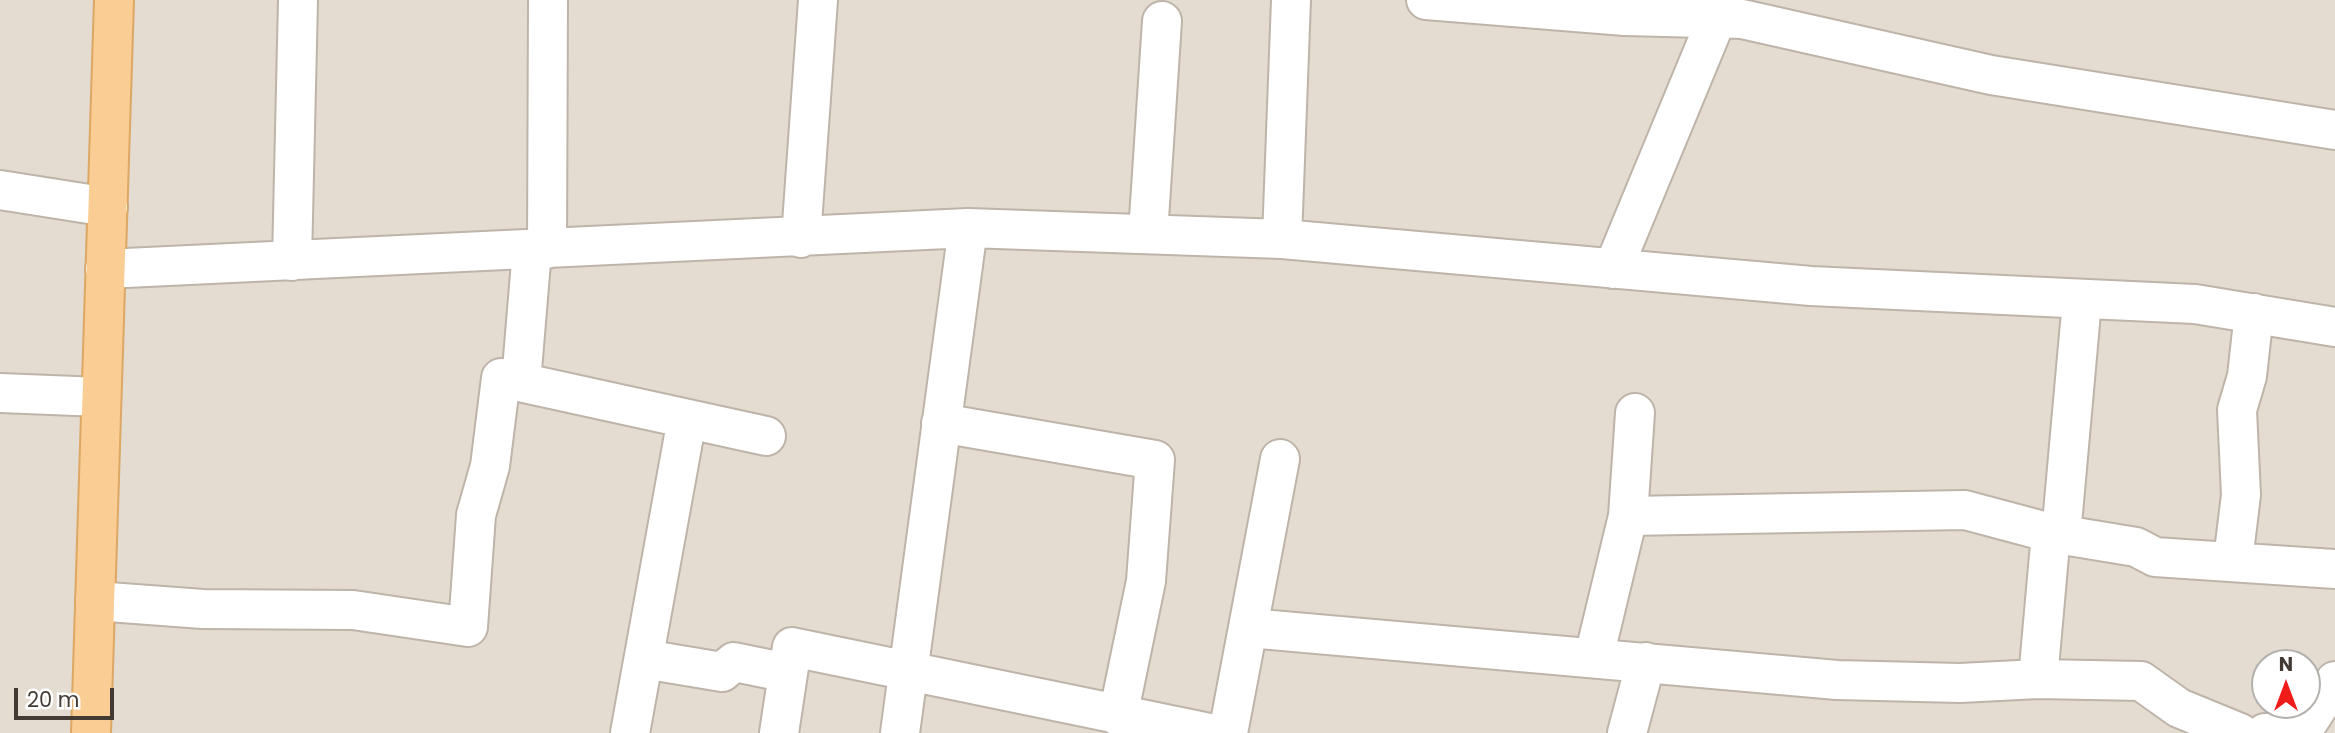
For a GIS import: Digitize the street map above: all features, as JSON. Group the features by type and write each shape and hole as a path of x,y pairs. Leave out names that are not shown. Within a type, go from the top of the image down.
{"main road":[{"path":"91,733 114,0"}],"street":[{"path":"292,261 298,0"},
{"path":"521,382 539,250 548,0"},
{"path":"801,238 818,0"},
{"path":"1282,239 1296,0"},
{"path":"1426,0 1625,16 1742,19 1991,75 2335,131"},
{"path":"1613,269 1717,18"},
{"path":"1148,234 1162,21"},
{"path":"0,190 108,207"},
{"path":"105,269 968,228 1282,239 1811,286 2082,301 2195,304 2335,327"},
{"path":"900,733 968,228"},
{"path":"2038,679 2082,301"},
{"path":"2233,560 2241,495 2237,410 2247,376 2253,313"},
{"path":"95,601 204,609 353,610 468,627 476,515 491,466 501,378 766,436"},
{"path":"0,393 101,397"},
{"path":"1594,657 1628,516 1635,413"},
{"path":"630,733 687,419"},
{"path":"941,423 1155,460 1146,581 1108,721"},
{"path":"1228,733 1280,458"},
{"path":"1628,516 1965,510 2056,534 2136,547 2155,557 2233,560 2335,569"},
{"path":"1249,628 1838,680 1960,683 2038,679 2141,681 2179,708 2240,733"},
{"path":"779,733 792,647 908,670 1108,721 1210,733"},
{"path":"644,659 722,672 734,662 788,673"},
{"path":"1627,733 1646,662"},
{"path":"2265,733 2302,732 2335,681"}],"shaded area":[{"path":"0,0 2335,0 2335,733 0,733"}]}
